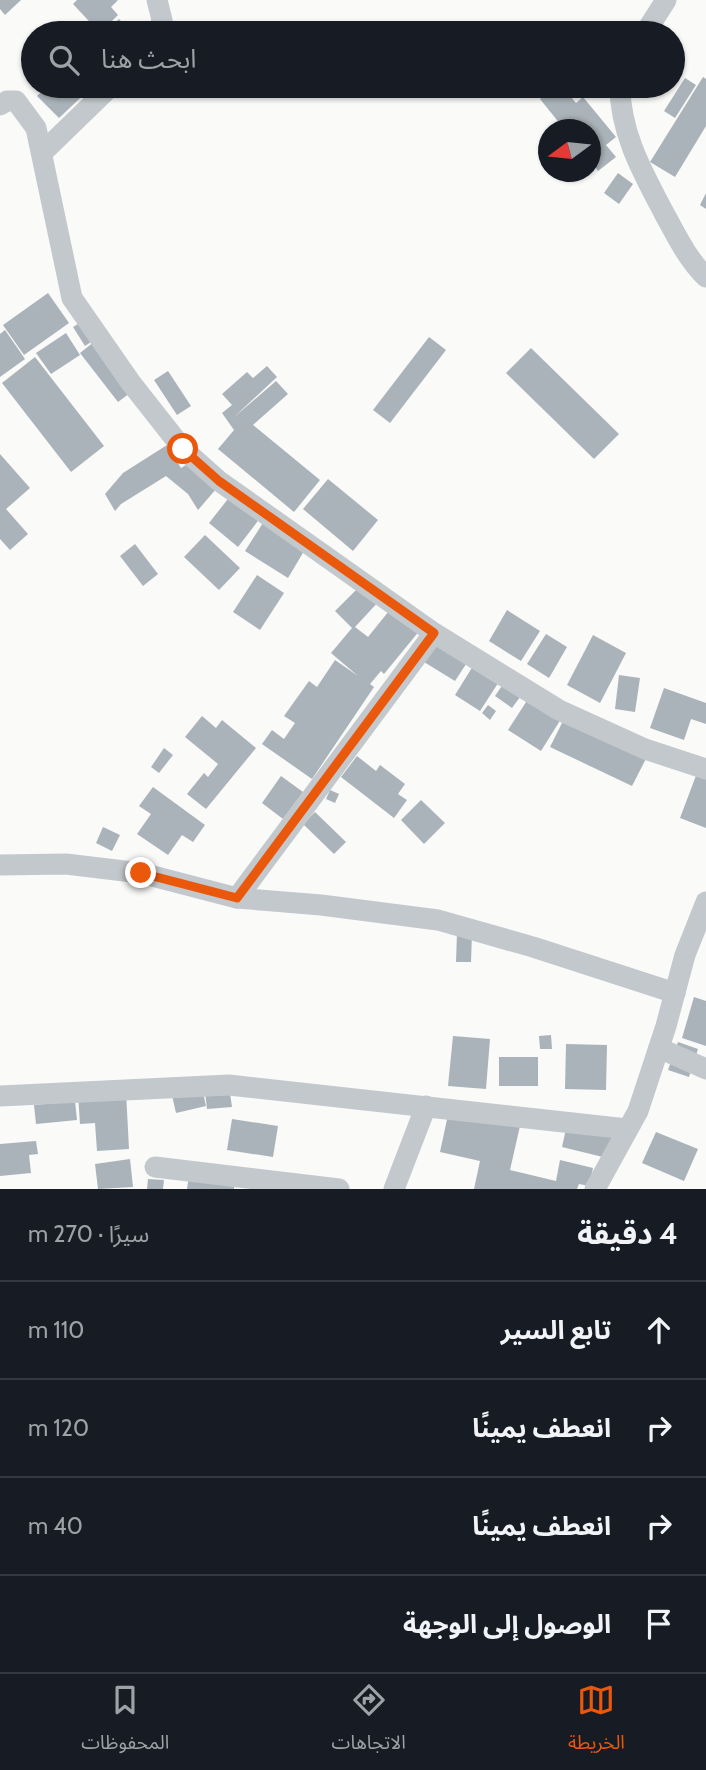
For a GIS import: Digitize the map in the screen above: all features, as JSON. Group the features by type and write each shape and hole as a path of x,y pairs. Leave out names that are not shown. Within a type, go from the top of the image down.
{"street":[{"path":"157,0 162,21"},
{"path":"653,21 666,0"},
{"path":"43,152 99,98"},
{"path":"621,98 624,125 637,162 678,240 706,277"},
{"path":"0,105 16,101 36,128 72,298 131,383 183,449 219,481 434,633 559,710 645,749 706,769"},
{"path":"237,898 434,633"},
{"path":"0,864 66,863 141,873 237,898 321,905 438,920 533,947 675,993"},
{"path":"595,1189 638,1111 685,956 706,902"},
{"path":"659,1048 706,1069"},
{"path":"0,1096 229,1085 627,1129"},
{"path":"394,1189 426,1106"},
{"path":"155,1167 339,1189"}],"building":[{"path":"0,0 21,0 5,15 0,9"},
{"path":"77,0 118,0 111,7 118,15 112,21 89,21 73,4"},
{"path":"703,77 706,79 706,126 675,177 650,162"},
{"path":"685,78 696,85 675,118 664,111 672,98 685,98"},
{"path":"39,98 80,98 59,118"},
{"path":"572,98 576,103 584,98 616,137 606,145 616,157 601,169 601,119 556,119 540,99"},
{"path":"618,173 633,184 619,204 604,193"},
{"path":"706,193 706,209 700,205"},
{"path":"48,293 69,323 24,355 3,325"},
{"path":"88,318 100,336 85,346 73,327"},
{"path":"5,330 25,359 0,377 0,334"},
{"path":"66,333 80,355 51,374 36,353"},
{"path":"104,334 142,384 118,402 80,353"},
{"path":"429,337 446,350 390,423 373,410"},
{"path":"531,348 619,434 594,459 506,373"},
{"path":"35,357 104,446 71,472 2,383"},
{"path":"267,366 277,377 233,418 276,381 288,394 253,425 320,480 294,512 218,449 234,430 222,413 232,405 222,394 247,372 253,378"},
{"path":"168,371 191,406 177,415 154,380"},
{"path":"167,445 181,468 196,459 223,481 198,510 188,494 166,476 121,504 115,511 105,494 123,473"},
{"path":"0,454 30,488 6,509 28,534 10,550 0,539"},
{"path":"328,479 378,520 353,551 303,509"},
{"path":"235,490 264,513 238,547 209,523"},
{"path":"268,515 310,541 288,578 245,551"},
{"path":"205,535 240,568 219,590 184,557"},
{"path":"135,544 158,574 143,586 120,556"},
{"path":"257,575 284,593 260,630 233,612"},
{"path":"363,583 380,600 355,627 368,637 397,601 425,624 384,674 381,671 370,684 374,687 312,779 262,744 272,730 284,739 295,723 284,716 309,681 317,687 335,660 358,676 331,653 352,628 335,611"},
{"path":"507,610 540,631 521,661 489,641"},
{"path":"546,634 567,647 549,678 527,664"},
{"path":"593,635 626,653 600,703 567,685"},
{"path":"439,638 470,658 455,681 424,662"},
{"path":"478,658 504,674 480,711 455,695"},
{"path":"619,675 640,678 635,712 615,709"},
{"path":"506,680 523,693 512,708 495,696"},
{"path":"664,688 706,703 706,724 691,719 684,740 650,728"},
{"path":"528,699 561,719 541,751 508,730"},
{"path":"488,705 496,711 490,720 482,713"},
{"path":"566,715 652,747 632,786 550,747"},
{"path":"202,716 216,728 222,720 256,748 206,809 187,794 204,773 208,777 218,764 185,737"},
{"path":"164,748 173,755 159,773 151,767"},
{"path":"357,756 376,771 380,765 405,784 398,794 407,800 394,818 341,777"},
{"path":"700,765 706,767 706,828 680,818"},
{"path":"281,776 303,792 283,819 262,803"},
{"path":"153,787 205,825 193,842 182,835 168,855 137,834 151,814 139,806"},
{"path":"330,790 339,794 335,803 326,799"},
{"path":"421,800 445,823 424,844 401,820"},
{"path":"315,812 346,842 334,854 303,824"},
{"path":"103,827 120,835 112,851 96,843"},
{"path":"457,933 472,933 471,962 456,962"},
{"path":"694,997 706,1001 706,1046 682,1038"},
{"path":"551,1035 552,1049 540,1049 539,1036"},
{"path":"453,1036 490,1039 486,1089 448,1086"},
{"path":"678,1042 698,1049 689,1077 668,1070"},
{"path":"566,1044 607,1045 606,1090 565,1089"},
{"path":"499,1057 538,1057 538,1086 499,1086"},
{"path":"228,1080 232,1107 207,1109 204,1083"},
{"path":"201,1084 206,1106 176,1113 171,1091"},
{"path":"126,1092 129,1149 97,1151 95,1123 80,1124 78,1094"},
{"path":"75,1101 77,1120 36,1124 34,1105"},
{"path":"449,1110 520,1126 510,1170 556,1181 560,1160 593,1168 589,1186 579,1184 577,1189 474,1189 480,1161 440,1152"},
{"path":"569,1115 618,1127 611,1159 562,1147"},
{"path":"232,1119 278,1126 273,1157 227,1150"},
{"path":"656,1132 698,1149 684,1181 642,1163"},
{"path":"36,1141 38,1154 29,1155 31,1173 0,1176 0,1144"},
{"path":"130,1159 133,1187 98,1189 95,1164"},
{"path":"190,1168 236,1174 234,1189 187,1189"},
{"path":"148,1179 164,1180 163,1189 147,1189"}],"route":[{"path":"141,873 237,898 434,633 219,481 183,449"}]}
